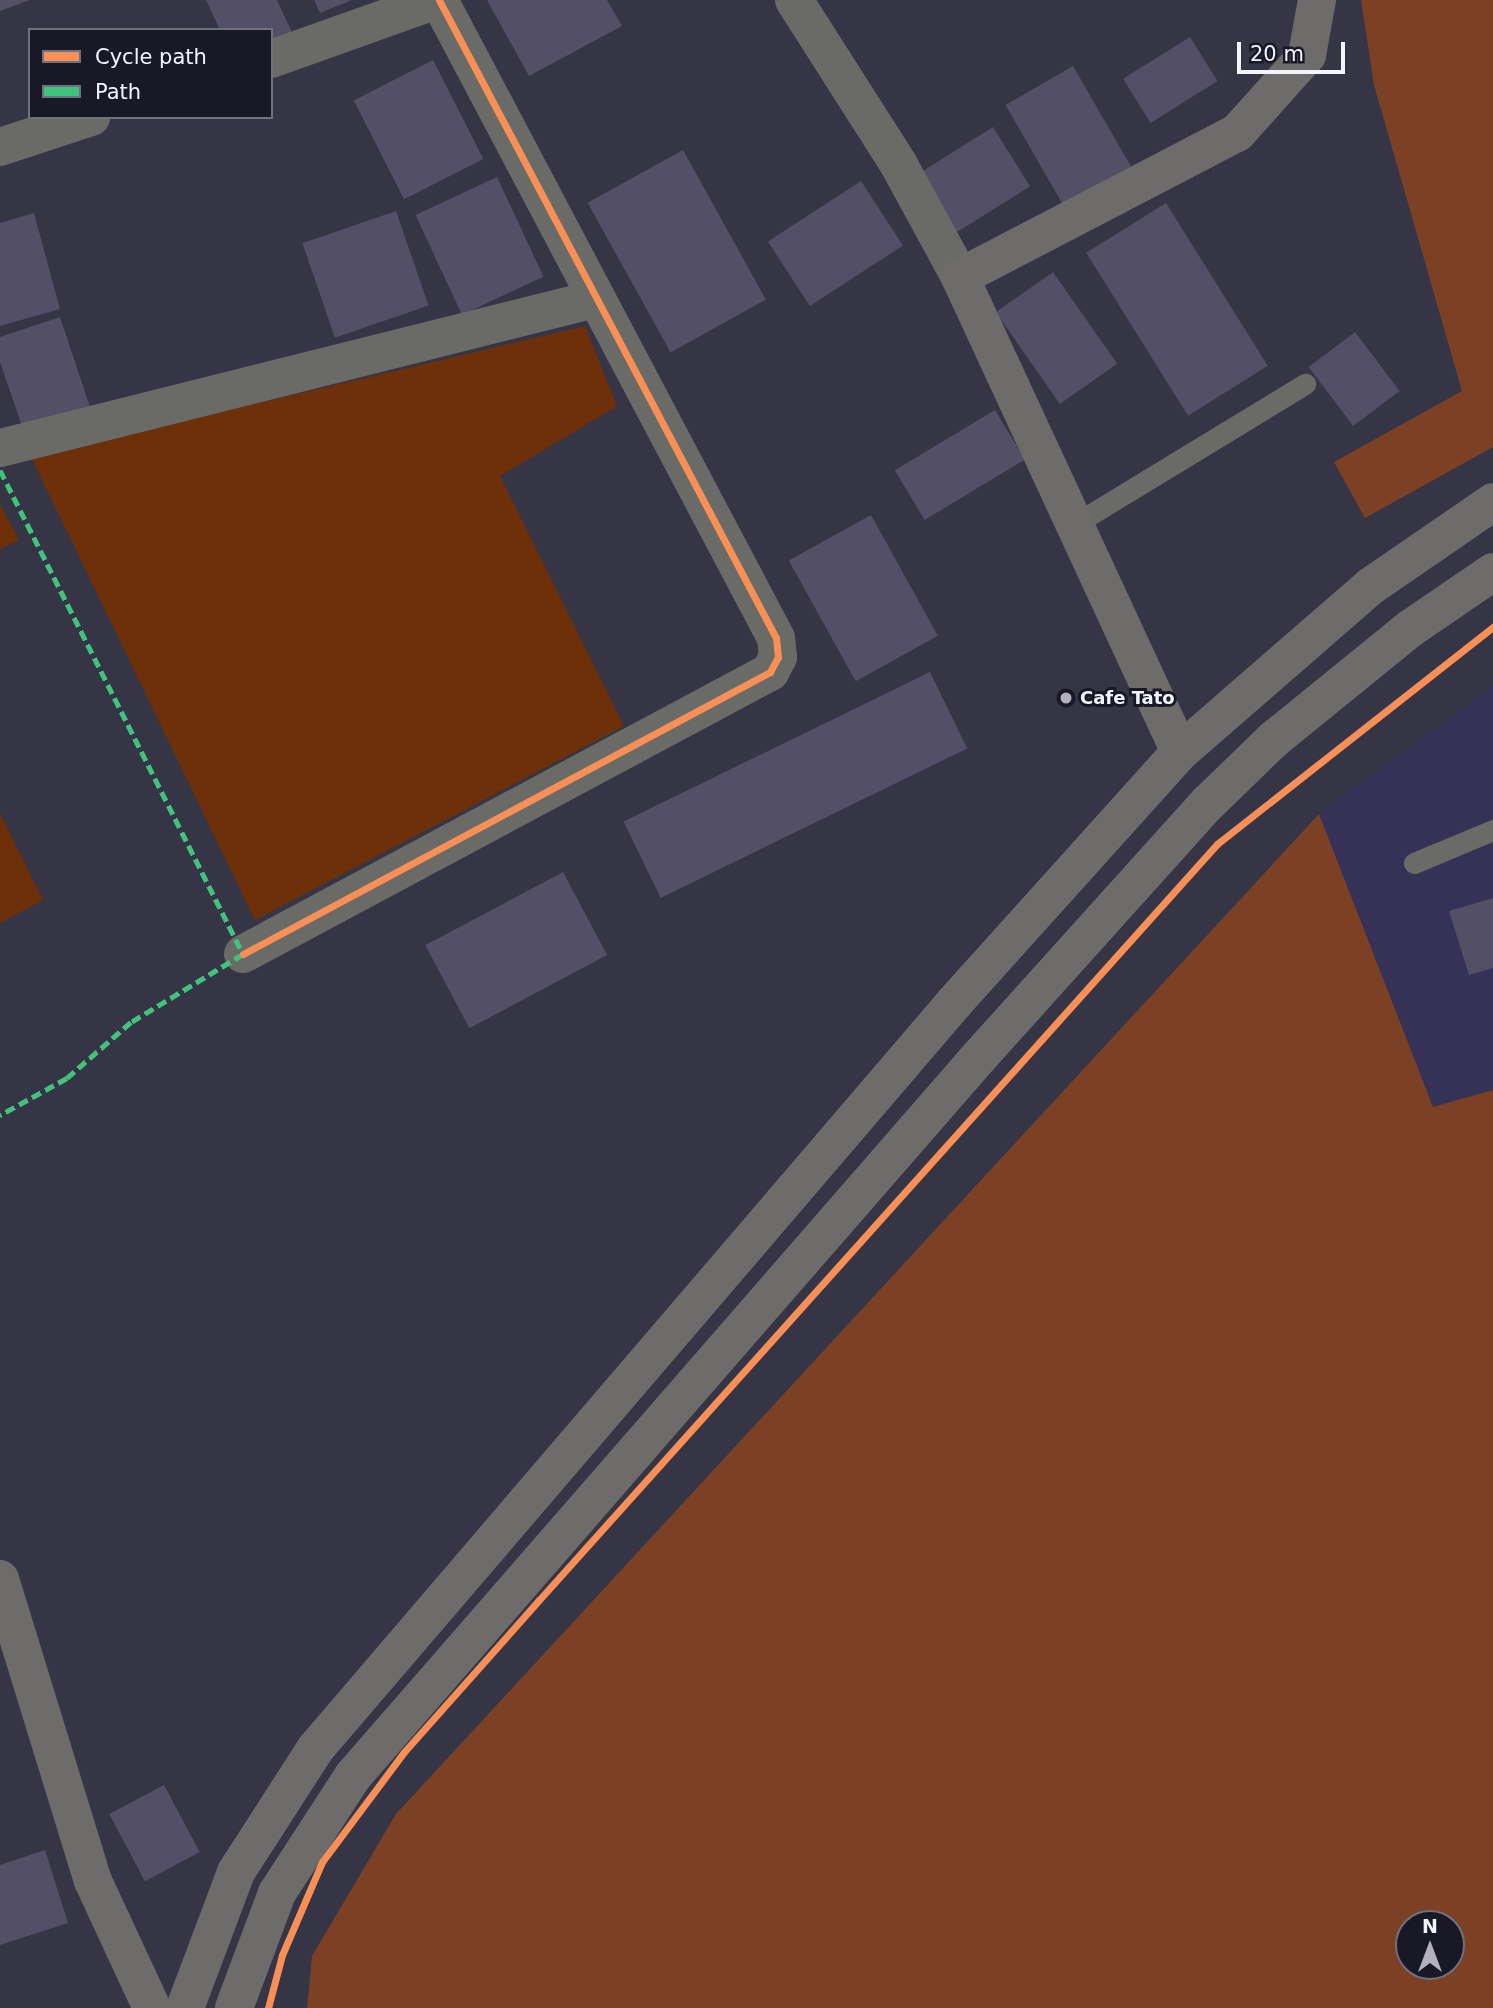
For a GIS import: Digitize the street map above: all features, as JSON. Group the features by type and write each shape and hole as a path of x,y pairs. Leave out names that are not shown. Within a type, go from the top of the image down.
{"main road":[{"path":"1180,752 1078,522 960,277 1237,133 1307,55 1317,0"},
{"path":"185,2008 236,1872 316,1748 954,1003 1180,752 1371,586 1493,502"},
{"path":"234,2008 277,1893 353,1776 970,1068 1264,749 1411,628 1493,572"},
{"path":"0,1579 93,1881 152,2008"}],"street":[{"path":"243,954 770,672 778,657 776,638 438,0 273,58"},
{"path":"794,0 899,165 960,277"},
{"path":"0,147 86,119"},
{"path":"0,448 595,299"}],"lane":[{"path":"1078,522 1305,384"},
{"path":"1413,863 1493,830"}],"shaded area":[{"path":"1361,0 1493,0 1493,447 1365,518 1334,462 1462,391 1374,85"},
{"path":"585,326 617,406 500,476 624,726 255,920 31,457"},
{"path":"0,504 19,540 0,549"},
{"path":"1493,686 1493,1090 1433,1107 1319,814"},
{"path":"0,813 43,900 0,923"},
{"path":"1319,814 1433,1107 1493,1090 1493,2008 307,2008 312,1956 396,1814"}],"building":[{"path":"0,0 30,0 0,11"},
{"path":"206,0 277,0 296,41 273,52 273,28 219,28"},
{"path":"314,0 352,0 320,13"},
{"path":"487,0 607,0 622,26 529,76"},
{"path":"1190,37 1218,81 1151,123 1123,79"},
{"path":"433,60 483,159 404,199 354,100"},
{"path":"1073,66 1131,166 1063,205 1005,105"},
{"path":"993,127 1030,186 955,233 918,174"},
{"path":"683,150 766,300 671,352 588,203"},
{"path":"497,177 543,277 462,315 415,215"},
{"path":"861,181 903,246 810,306 768,241"},
{"path":"1166,203 1268,366 1188,416 1086,253"},
{"path":"396,211 429,306 335,338 302,243"},
{"path":"34,213 60,309 0,326 0,223"},
{"path":"1053,272 1117,364 1060,404 996,312"},
{"path":"60,317 90,407 23,429 0,362 0,337"},
{"path":"1355,332 1400,391 1353,426 1309,367"},
{"path":"995,410 1025,460 925,520 895,470"},
{"path":"871,515 938,636 856,681 789,561"},
{"path":"930,672 967,748 661,898 624,821"},
{"path":"563,872 607,955 469,1028 425,945"},
{"path":"1493,898 1493,968 1469,975 1449,911"},
{"path":"164,1785 200,1852 145,1881 109,1814"},
{"path":"45,1850 68,1923 0,1945 0,1865"}],"marked path":[{"path":"0,470 243,954 131,1022 67,1078 0,1115"}],"cycle path":[{"path":"243,954 770,672 778,657 776,638 439,0"},
{"path":"268,2008 282,1955 322,1862 404,1752 1217,844 1493,627"}],"place":[{"name":"Cafe Tato","path":"1066,698"}]}
